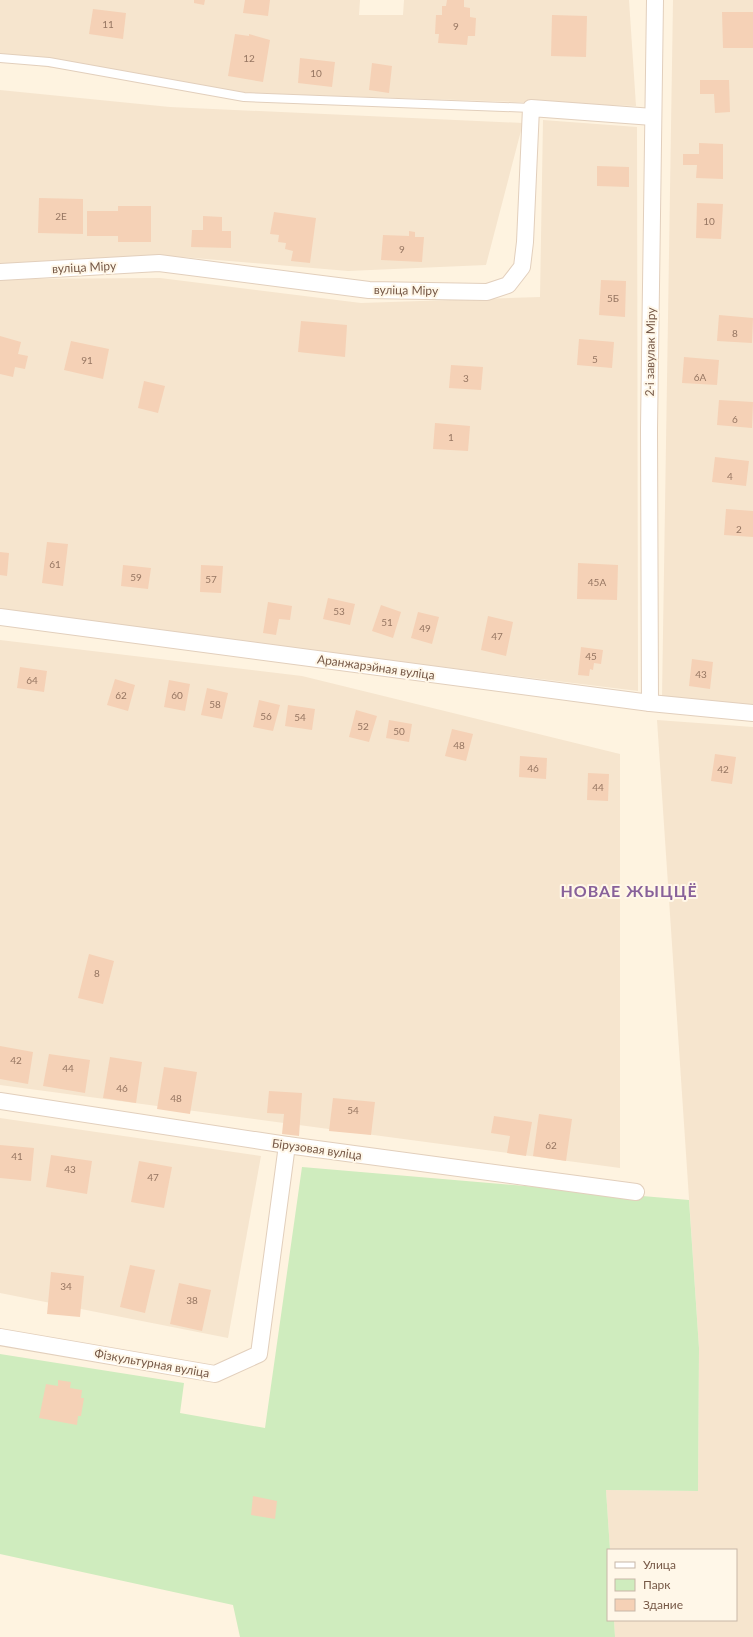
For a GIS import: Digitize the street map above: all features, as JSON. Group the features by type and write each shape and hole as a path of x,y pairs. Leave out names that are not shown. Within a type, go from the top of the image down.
{"street":[{"name":"2-і завулак Міру","path":"650,703 649,429 655,0"},
{"path":"531,108 653,117"},
{"name":"вуліца Міру","path":"0,272 159,263 369,290 487,292 508,286 522,267 525,242 531,108"},
{"name":"Аранжарэйная вуліца","path":"0,617 650,703 753,713"},
{"name":"Бірузовая вуліца","path":"0,1101 287,1145 636,1192"},
{"name":"Фізкультурная вуліца","path":"0,1338 216,1374 259,1354 287,1145"}],"lane":[{"path":"0,58 49,62 244,97 531,108"}],"shaded area":[{"path":"0,0 360,0 359,15 403,15 404,0 629,0 636,106 250,93 0,61"},
{"path":"673,0 753,0 753,705 662,696"},
{"path":"0,90 170,107 523,123 486,265 348,271 158,255 0,264"},
{"path":"543,120 637,127 638,691 0,613 0,279 160,278 361,303 540,297"},
{"path":"0,640 302,676 620,754 620,1168 0,1085"},
{"path":"657,720 753,727 753,1637 615,1637 614,1621 737,1621 737,1549 610,1549 606,1490 698,1491 699,1348"},
{"path":"0,1118 261,1156 228,1338 0,1293"}],"green space":[{"path":"302,1167 689,1200 699,1348 698,1491 606,1490 610,1549 607,1549 607,1621 614,1621 615,1637 240,1637 233,1605 0,1554 0,1354 184,1383 180,1413 265,1428"}],"building":[{"path":"194,0 205,0 204,5 194,3"},
{"path":"245,0 270,0 268,16 243,13"},
{"path":"447,0 464,0 464,7 470,8 470,17 476,18 475,36 468,36 467,45 438,43 439,34 435,34 436,15 442,15 442,6 446,6"},
{"path":"93,9 126,13 123,39 89,34"},
{"path":"722,12 753,12 753,48 723,48"},
{"path":"552,15 587,16 586,57 551,56"},
{"path":"235,34 249,36 249,34 270,40 263,82 228,76"},
{"path":"300,58 335,62 332,87 298,83"},
{"path":"372,63 392,66 389,93 369,90"},
{"path":"700,80 729,80 730,112 715,113 714,94 700,94"},
{"path":"699,143 723,144 723,179 696,178 697,165 683,165 683,154 699,154"},
{"path":"597,166 629,167 629,187 597,186"},
{"path":"39,198 83,199 83,234 38,233"},
{"path":"697,203 723,204 721,239 696,238"},
{"path":"118,206 151,206 151,242 118,242 118,236 87,236 87,211 118,211"},
{"path":"274,212 316,218 310,263 291,261 293,251 285,249 286,243 278,242 279,235 270,234"},
{"path":"203,216 222,217 222,231 231,231 231,248 191,247 192,230 203,230"},
{"path":"409,231 415,232 415,237 424,237 422,262 381,260 383,235 409,236"},
{"path":"601,280 626,281 625,317 599,315"},
{"path":"719,315 753,318 752,343 717,341"},
{"path":"301,321 347,325 345,357 298,352"},
{"path":"0,336 21,342 18,354 28,356 25,369 15,367 13,377 0,374"},
{"path":"579,339 614,342 612,368 577,365"},
{"path":"71,341 109,349 103,379 64,370"},
{"path":"684,357 719,360 717,385 682,383"},
{"path":"451,365 483,367 481,390 449,388"},
{"path":"144,381 165,386 158,413 138,408"},
{"path":"719,400 753,402 752,428 717,425"},
{"path":"435,423 470,426 468,451 433,449"},
{"path":"715,457 749,461 746,486 712,482"},
{"path":"726,509 753,511 753,537 724,535"},
{"path":"47,542 68,544 63,586 42,583"},
{"path":"0,552 9,553 7,576 0,575"},
{"path":"578,563 618,565 617,600 577,599"},
{"path":"123,565 151,568 148,589 121,586"},
{"path":"201,565 223,566 221,593 200,592"},
{"path":"328,598 355,604 350,625 323,619"},
{"path":"268,602 292,606 290,620 279,619 276,635 263,633"},
{"path":"381,605 401,612 393,638 372,631"},
{"path":"418,612 439,617 432,644 411,638"},
{"path":"488,616 513,622 506,656 481,650"},
{"path":"581,647 603,650 601,664 594,663 593,670 590,669 589,676 578,675"},
{"path":"692,659 713,662 710,689 689,686"},
{"path":"20,667 47,671 44,692 17,688"},
{"path":"115,679 135,685 128,711 107,705"},
{"path":"169,680 190,684 185,711 164,707"},
{"path":"207,688 228,693 222,719 201,715"},
{"path":"259,700 280,705 273,731 253,727"},
{"path":"288,705 315,709 312,730 285,726"},
{"path":"356,710 377,716 369,742 349,737"},
{"path":"389,720 412,724 409,742 386,738"},
{"path":"452,729 473,734 466,761 445,756"},
{"path":"715,754 736,757 732,784 711,781"},
{"path":"520,756 547,758 546,779 519,777"},
{"path":"588,773 609,774 608,801 587,800"},
{"path":"89,954 114,961 103,1004 78,998"},
{"path":"0,1046 33,1052 28,1084 0,1079"},
{"path":"49,1054 90,1060 85,1093 43,1086"},
{"path":"110,1057 142,1062 136,1103 103,1098"},
{"path":"164,1067 197,1072 190,1114 157,1109"},
{"path":"269,1091 302,1093 299,1136 282,1134 284,1114 267,1113"},
{"path":"333,1098 375,1102 371,1135 329,1131"},
{"path":"539,1114 572,1119 566,1161 533,1156"},
{"path":"494,1116 532,1122 526,1156 507,1153 510,1136 491,1133"},
{"path":"0,1145 34,1148 31,1181 0,1178"},
{"path":"51,1155 92,1161 87,1194 46,1187"},
{"path":"139,1161 172,1167 164,1208 131,1202"},
{"path":"130,1265 155,1270 145,1313 120,1307"},
{"path":"51,1272 84,1276 80,1317 47,1314"},
{"path":"179,1283 211,1290 202,1331 170,1324"},
{"path":"58,1380 71,1382 70,1388 82,1390 81,1398 84,1398 81,1416 78,1416 77,1425 39,1418 46,1384 58,1386"},
{"path":"253,1496 277,1501 275,1519 251,1515"}],"district":[{"name":"НОВАЕ ЖЫЦЦЁ","path":"629,890"}]}
